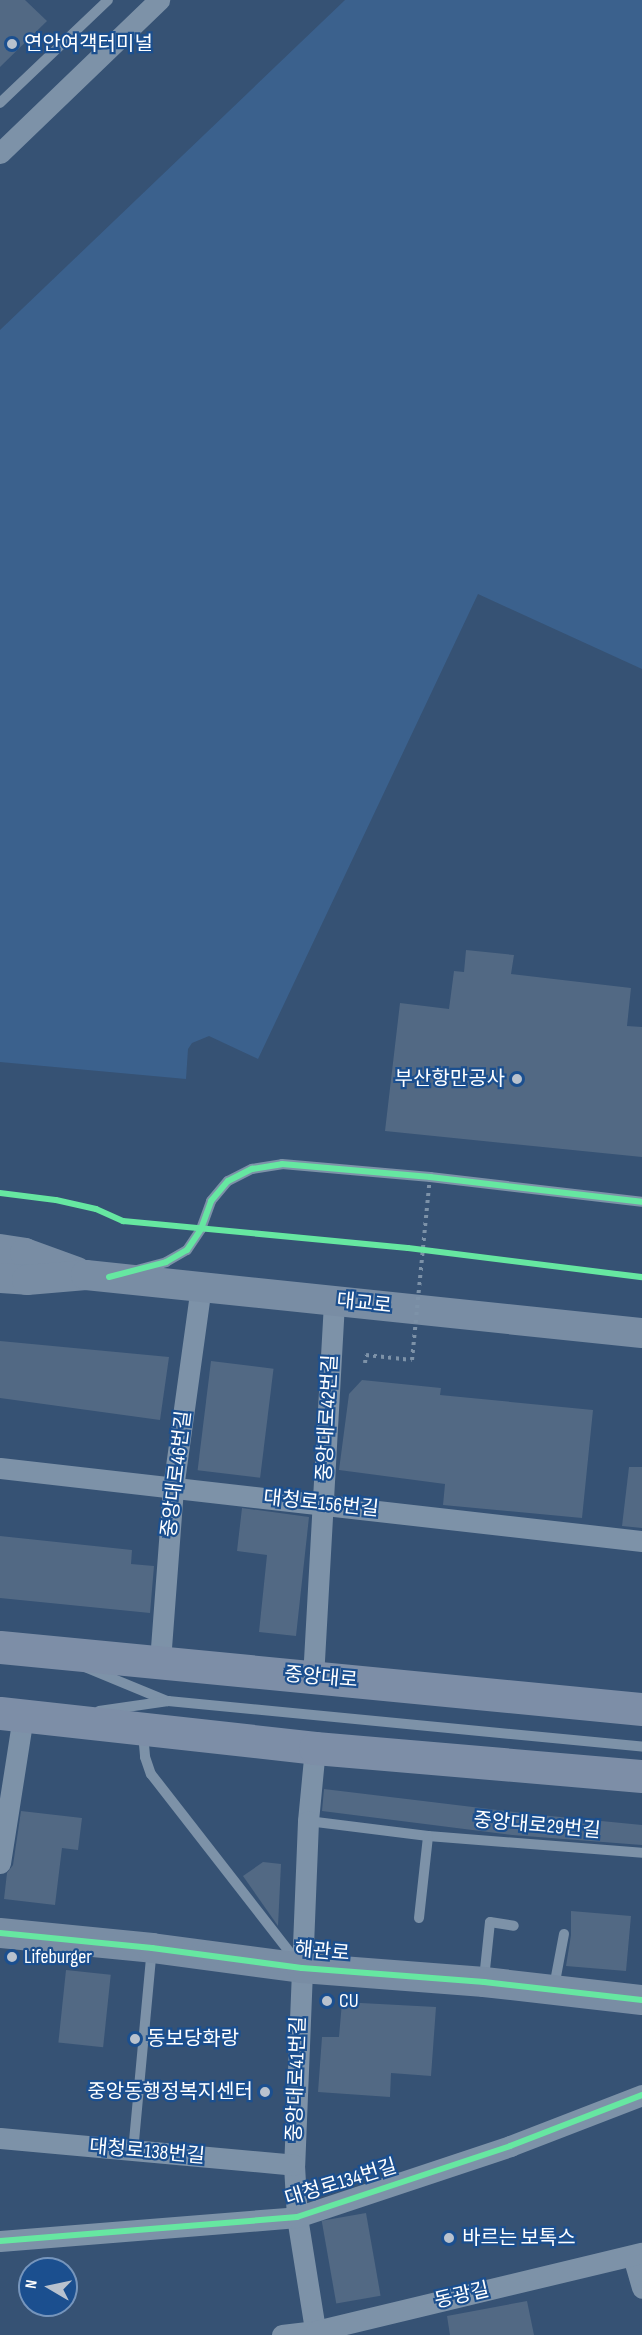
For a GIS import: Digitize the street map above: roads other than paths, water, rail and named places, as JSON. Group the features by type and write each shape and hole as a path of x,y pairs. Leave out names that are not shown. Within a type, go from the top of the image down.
{"main road":[{"name":"대교로","path":"8,1247 97,1276"},
{"name":"대교로","path":"0,1278 27,1280 97,1276 639,1332"},
{"name":"중앙대로","path":"0,1647 642,1709"},
{"path":"24,1716 315,1748 642,1776"},
{"name":"해관로","path":"0,1933 152,1948 302,1968 484,1982 642,2000"}],"street":[{"path":"0,153 159,0"},
{"name":"중앙대로46번길","path":"160,1661 174,1488 201,1287"},
{"name":"중앙대로42번길","path":"313,1678 334,1301"},
{"name":"대청로156번길","path":"0,1468 642,1541"},
{"path":"0,1863 2,1833 24,1716"},
{"name":"중앙대로41번길","path":"315,1748 308,1821 294,2166 297,2217 316,2333"},
{"name":"대청로134번길","path":"0,2241 297,2217 510,2146 642,2095"},
{"name":"대청로138번길","path":"0,2138 294,2166"},
{"path":"638,2254 642,2288"},
{"name":"동광길","path":"282,2335 316,2333 638,2254"}],"lane":[{"path":"0,103 108,0"},
{"path":"97,1276 166,1262 187,1250 201,1229 211,1201 228,1181 252,1169 282,1164 430,1177 642,1202"},
{"path":"47,1652 168,1701"},
{"path":"24,1716 168,1701 642,1747"},
{"path":"142,1730 145,1757 151,1774 302,1968"},
{"path":"308,1821 428,1836 419,1918"},
{"name":"중앙대로29번길","path":"428,1836 642,1853"},
{"path":"484,1982 490,1922 514,1926"},
{"path":"553,1990 564,1934"},
{"path":"133,2152 152,1948"}],"water":[{"path":"345,0 642,0 642,669 478,594 258,1059 209,1036 192,1043 188,1049 186,1079 0,1062 0,330"}],"place":[{"name":"연안여객터미널","path":"12,44"},
{"name":"부산항만공사","path":"517,1079"},
{"name":"Lifeburger","path":"12,1957"},
{"name":"CU","path":"327,2001"},
{"name":"동보당화랑","path":"135,2039"},
{"name":"중앙동행정복지센터","path":"265,2092"},
{"name":"바르는 보톡스","path":"449,2238"}]}
